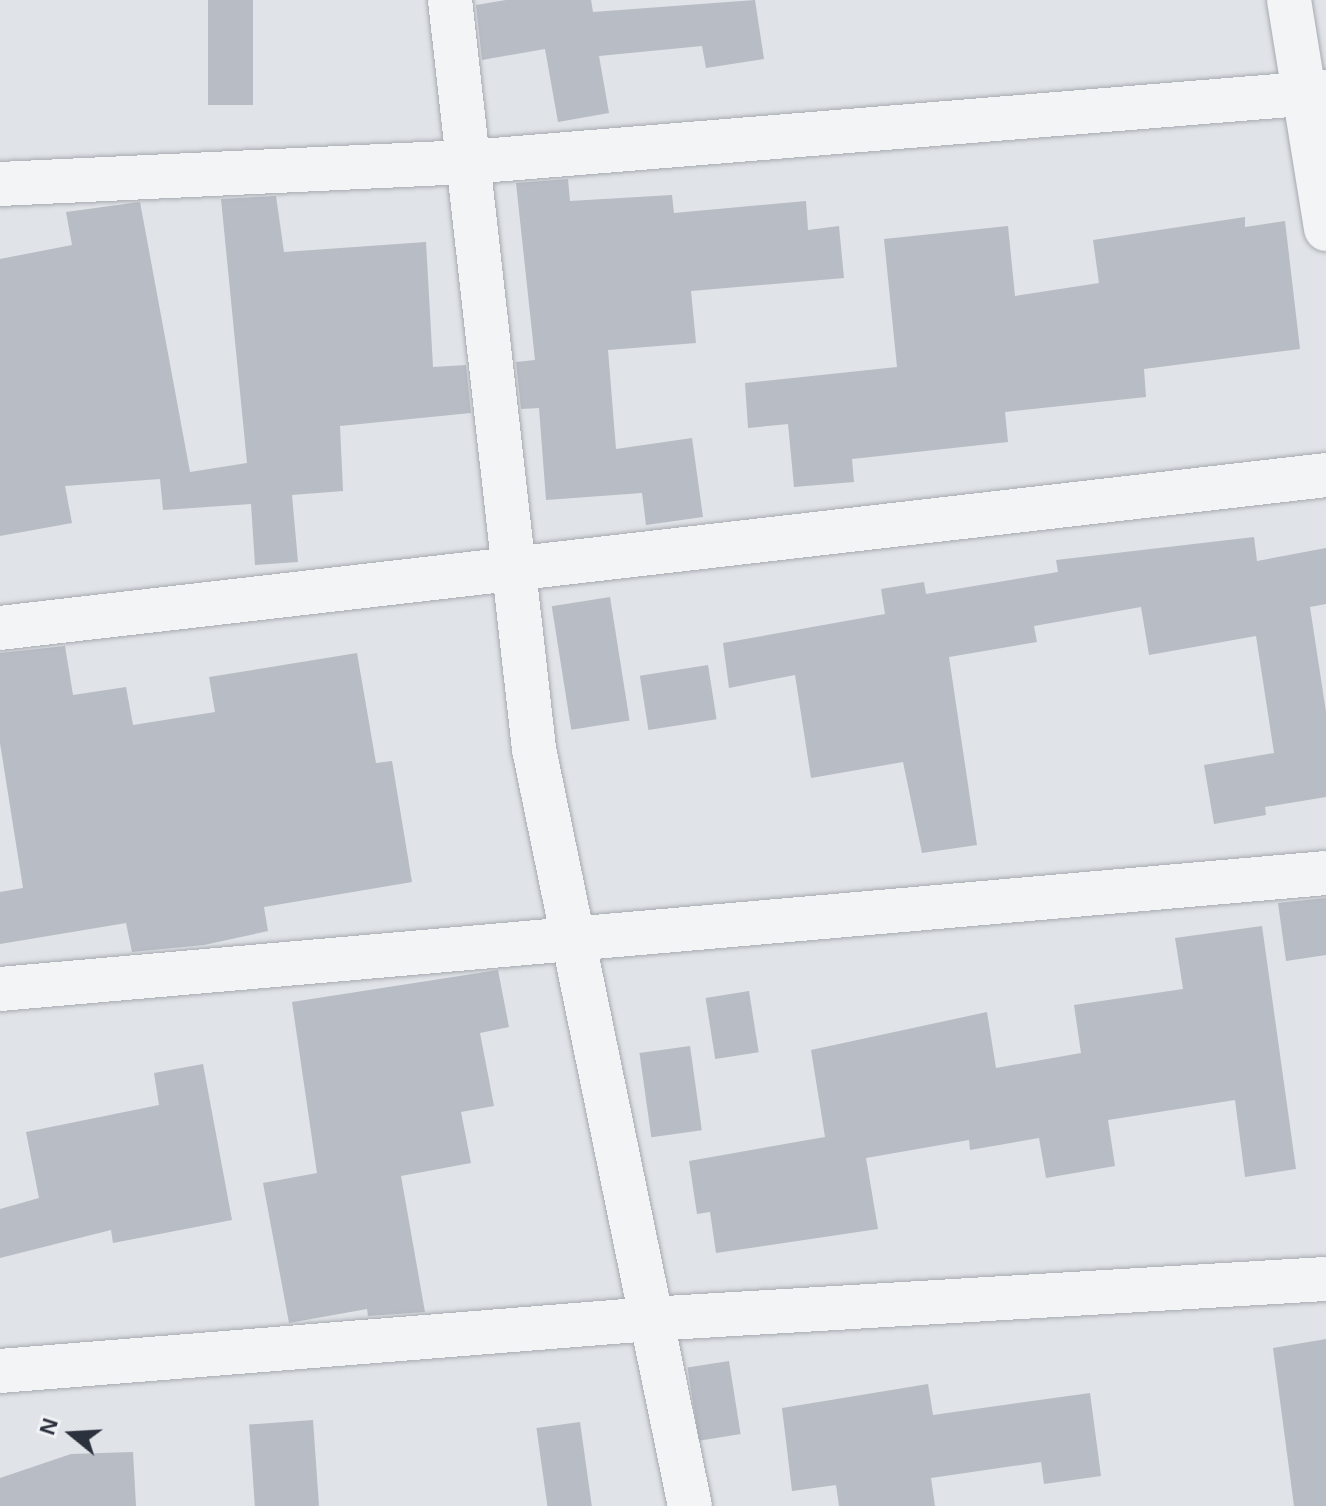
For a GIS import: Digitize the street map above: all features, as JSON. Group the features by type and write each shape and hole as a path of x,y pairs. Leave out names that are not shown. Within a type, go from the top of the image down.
{"street":[{"path":"450,0 534,749 690,1506"},
{"path":"1289,0 1316,93 1326,229"},
{"path":"0,184 469,162 1316,93"},
{"path":"0,628 1326,475"},
{"path":"0,989 1326,873"},
{"path":"0,1371 650,1319 1326,1279"}],"building":[{"path":"208,0 253,0 253,105 208,105"},
{"path":"506,0 591,0 593,12 755,0 764,59 706,68 702,46 599,56 609,113 558,122 545,49 482,60 476,5"},
{"path":"568,179 570,201 672,195 674,213 806,201 808,230 839,226 844,278 691,291 696,343 608,350 616,449 692,438 703,517 646,525 642,493 546,500 539,408 521,409 516,362 535,360 516,183"},
{"path":"276,196 284,252 426,242 433,367 466,365 471,413 340,426 343,491 292,495 298,562 255,565 251,504 163,510 160,479 65,486 72,523 0,536 0,259 72,245 66,212 140,202 190,472 247,463 221,199"},
{"path":"1245,217 1245,227 1285,221 1300,349 1144,369 1146,397 1005,412 1008,442 852,459 854,482 794,487 788,424 748,428 745,383 897,367 884,239 1008,226 1015,296 1099,283 1093,240"},
{"path":"1254,537 1257,561 1326,548 1326,604 1310,607 1326,712 1326,797 1265,807 1266,815 1214,824 1204,765 1274,753 1256,636 1149,655 1141,607 1034,626 1037,642 949,657 977,845 922,853 903,762 811,778 795,675 729,688 723,643 885,614 881,589 924,582 926,594 1058,572 1056,560"},
{"path":"610,597 630,720 571,730 552,606"},
{"path":"65,646 73,695 126,687 133,725 215,712 209,677 357,653 376,763 392,761 412,882 264,907 268,931 204,945 132,952 126,923 0,944 0,892 23,888 0,743 0,653"},
{"path":"708,665 717,719 648,730 640,676"},
{"path":"1326,898 1326,955 1286,961 1278,903"},
{"path":"1262,926 1296,1169 1245,1177 1235,1100 1108,1120 1115,1166 1046,1178 1039,1138 970,1150 969,1140 866,1158 878,1229 716,1253 710,1212 697,1214 689,1161 825,1137 811,1050 987,1012 996,1068 1081,1053 1074,1005 1183,989 1175,938"},
{"path":"498,970 509,1027 480,1033 494,1106 461,1112 471,1163 401,1176 425,1312 368,1316 367,1309 289,1323 263,1183 317,1173 292,1002"},
{"path":"749,991 759,1052 715,1059 706,998"},
{"path":"690,1046 702,1130 651,1137 639,1053"},
{"path":"203,1064 232,1220 113,1243 111,1230 0,1258 0,1209 39,1198 26,1132 159,1105 154,1073"},
{"path":"1326,1339 1326,1506 1294,1506 1273,1348"},
{"path":"729,1361 741,1434 699,1441 688,1368"},
{"path":"928,1384 933,1415 1090,1393 1101,1476 1044,1484 1041,1462 931,1478 935,1506 839,1506 836,1485 792,1491 782,1408"},
{"path":"313,1420 319,1506 255,1506 249,1424"},
{"path":"580,1422 592,1506 547,1506 536,1428"},
{"path":"133,1452 136,1506 0,1506 0,1478 71,1454"}]}
